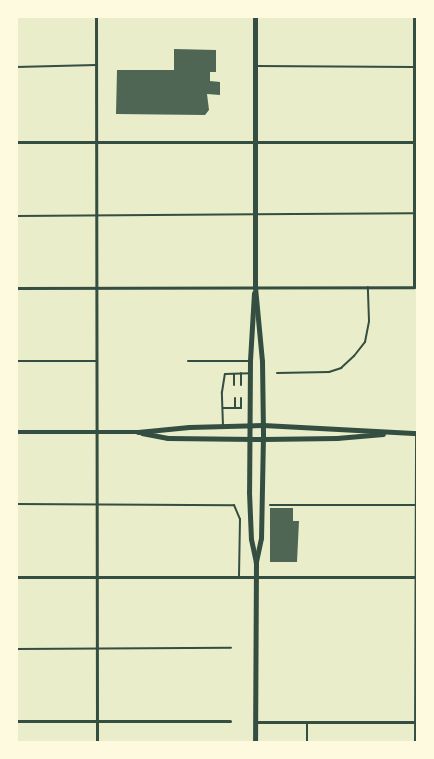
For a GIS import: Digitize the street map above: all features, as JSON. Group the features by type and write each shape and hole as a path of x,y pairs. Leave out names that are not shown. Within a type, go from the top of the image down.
{"main road":[{"path":"255,16 255,287 260,325 263,425 261,538 256,562"},
{"path":"255,287 252,308 249,425 250,532 256,562 255,743"},
{"path":"16,432 138,432 263,425 417,433"},
{"path":"138,432 168,438 249,439 337,438 392,433"}],"street":[{"path":"96,16 97,743"},
{"path":"16,288 414,287 416,142 414,16"},
{"path":"16,142 416,142"},
{"path":"415,743 417,722 417,433"},
{"path":"16,577 416,577"},
{"path":"16,721 230,721"},
{"path":"256,722 417,722"}],"lane":[{"path":"16,66 96,65"},
{"path":"255,66 414,68"},
{"path":"16,216 414,214"},
{"path":"277,373 329,372 341,368 354,356 365,342 368,321 368,287"},
{"path":"16,361 96,361"},
{"path":"188,361 250,361"},
{"path":"241,373 241,385"},
{"path":"223,426 224,374 250,373"},
{"path":"234,374 234,385"},
{"path":"235,398 235,408"},
{"path":"223,408 241,408 241,398"},
{"path":"16,504 234,505 240,519 239,577"},
{"path":"270,505 417,505"},
{"path":"16,649 231,648"},
{"path":"307,722 307,743"}],"building":[{"path":"174,49 216,50 216,72 210,72 210,81 220,82 220,95 207,94 209,110 205,115 116,114 117,70 174,70"},
{"path":"270,508 293,508 293,521 299,521 297,562 270,562"}]}
